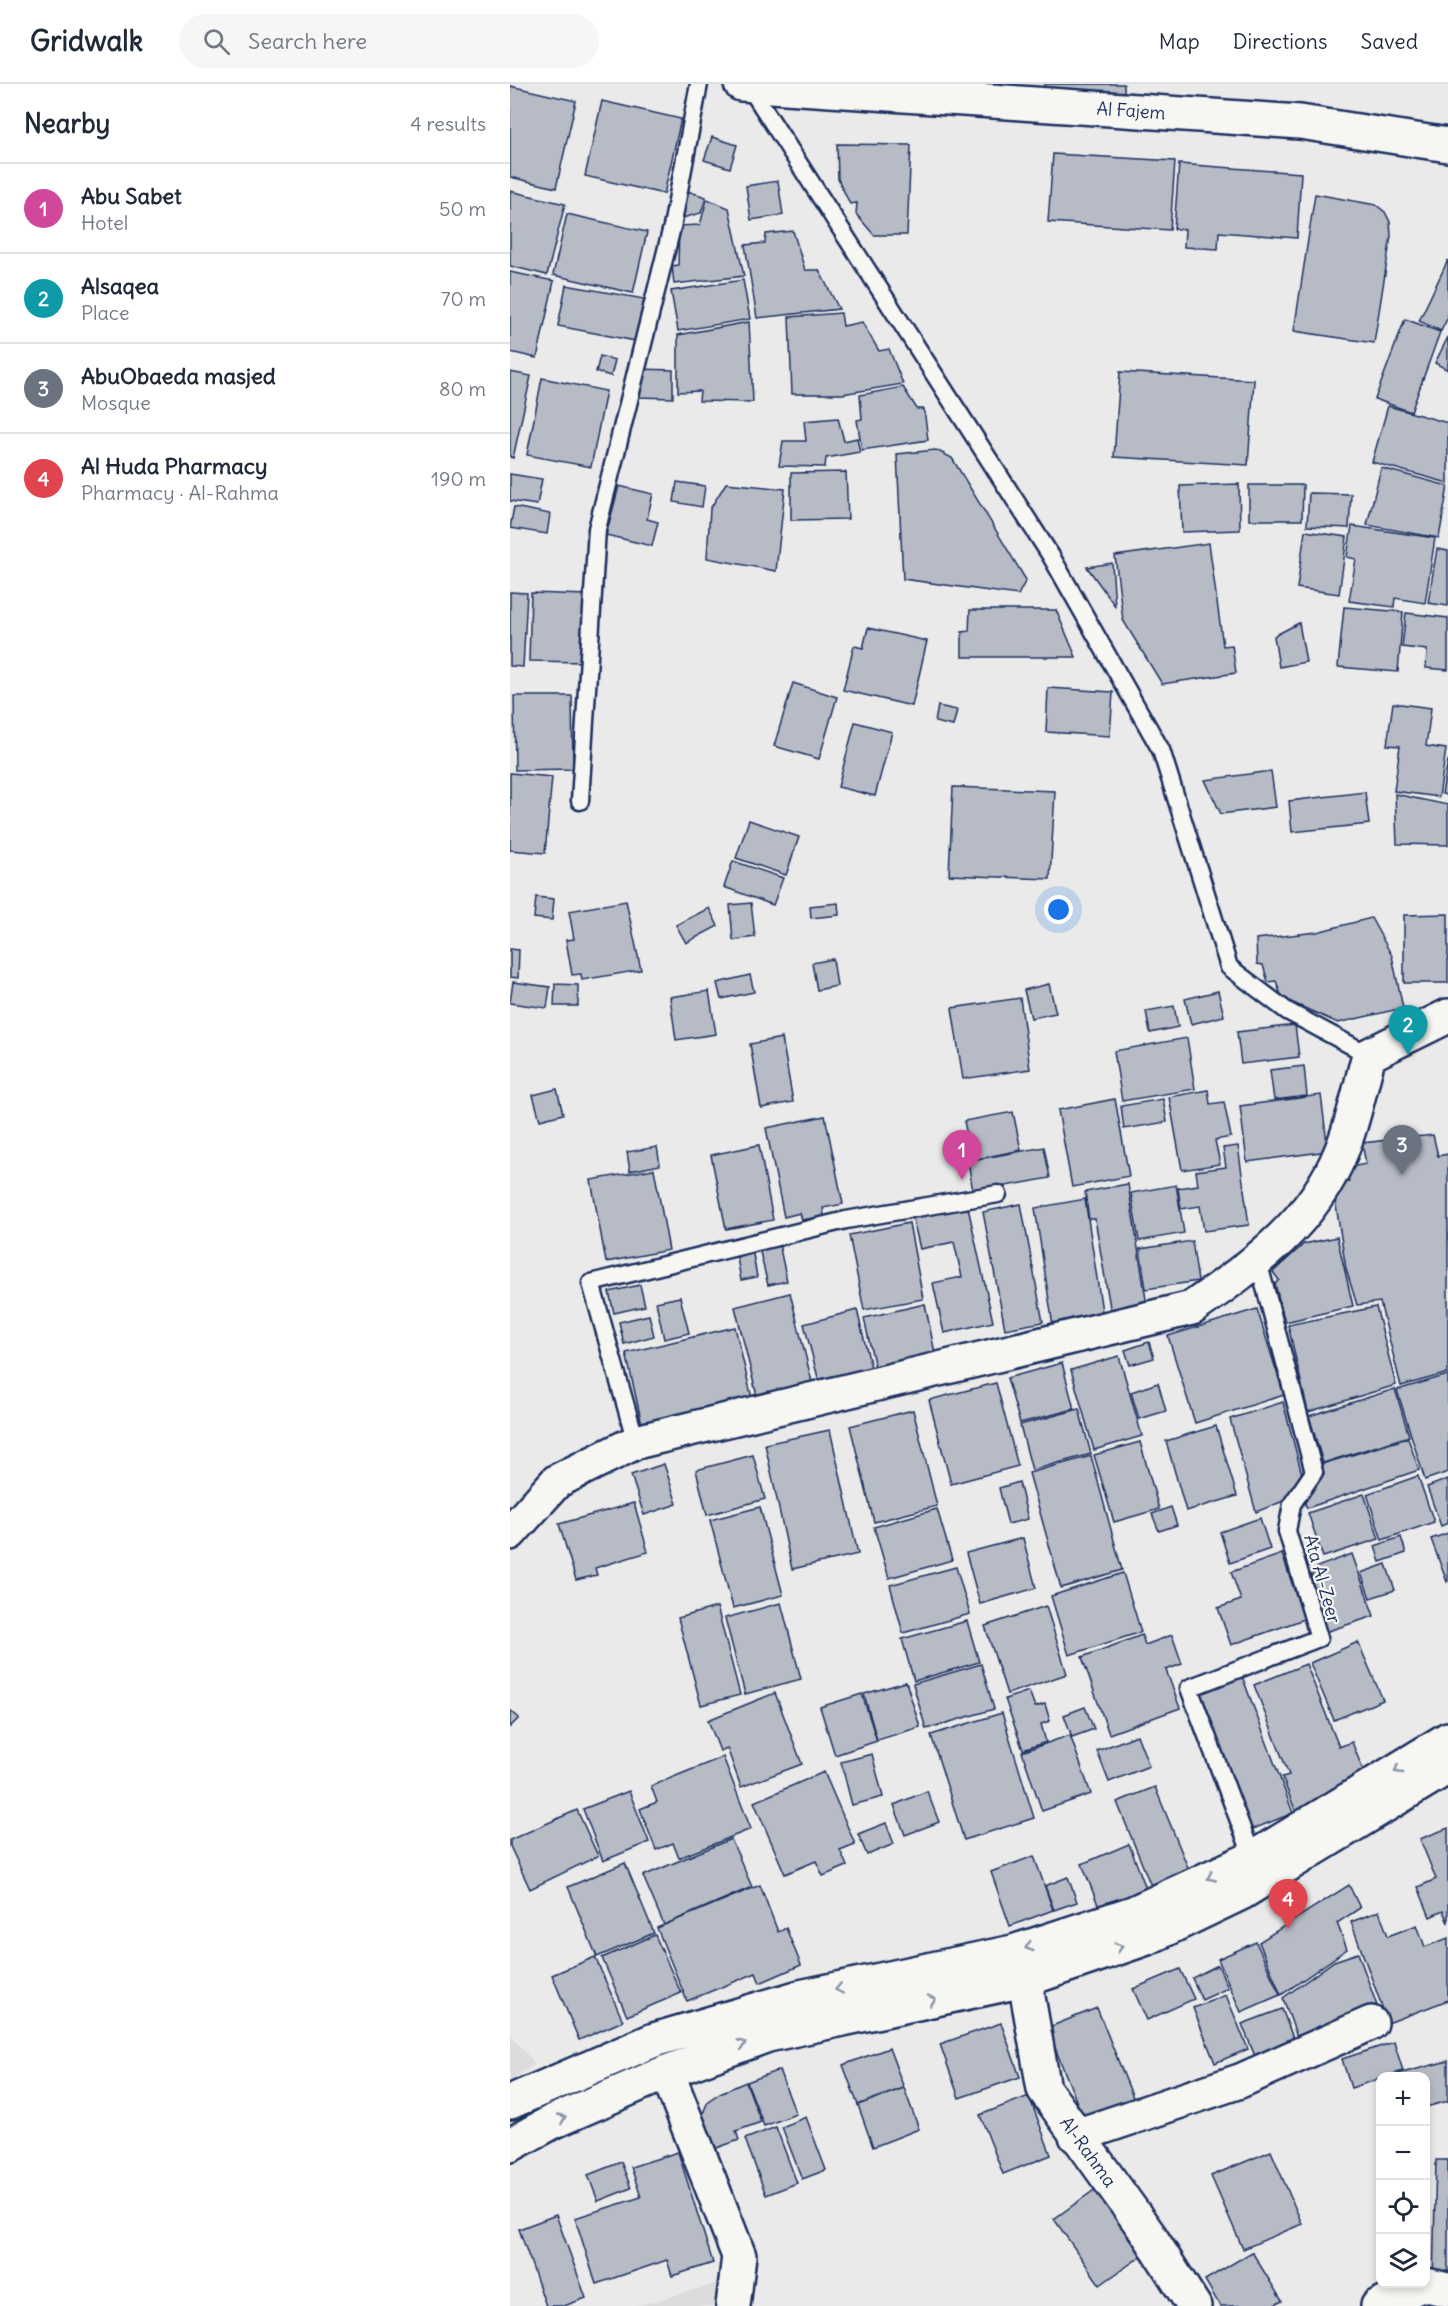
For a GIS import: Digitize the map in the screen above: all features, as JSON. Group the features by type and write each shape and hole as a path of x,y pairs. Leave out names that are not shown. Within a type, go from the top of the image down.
{"main road":[{"name":"Al Fajem","path":"745,85 1300,122 1448,145"},
{"path":"510,1533 556,1481 636,1442 1192,1308 1258,1261 1300,1221 1324,1187 1342,1151 1369,1055 1448,1016"},
{"path":"510,2102 654,2040 800,1997 1013,1952 1122,1917 1252,1858 1448,1739"},
{"path":"510,2145 552,2122 667,2072 768,2035 1024,1980 1147,1938 1243,1892 1448,1767"},
{"name":"Al-Rahma","path":"1024,1980 1044,2089 1149,2235 1194,2306"},
{"path":"1076,2136 1240,2080 1371,2023"},
{"path":"667,2072 738,2256 733,2306"},
{"path":"1378,2306 1422,2284 1448,2290"}],"lane":[{"path":"580,801 597,529 672,227 699,84"},
{"path":"745,85 1051,556 1161,750 1229,967 1287,1011 1369,1055"},
{"path":"636,1442 591,1283 846,1220 998,1194"},
{"name":"Ata Al-Zeer","path":"1252,1858 1189,1688 1319,1638 1287,1531 1292,1504 1314,1472 1258,1261"}],"shaded area":[{"path":"510,2034 535,2064 510,2080"},
{"path":"723,2282 720,2306 637,2306"}],"building":[{"path":"1045,84 1124,84 1124,99 1045,96"},
{"path":"510,86 576,101 556,188 510,177"},
{"path":"602,101 681,119 664,194 585,176"},
{"path":"712,137 737,145 730,168 704,160"},
{"path":"837,144 911,145 907,235 874,235 856,214 857,203 850,204 838,179"},
{"path":"1053,154 1175,161 1170,230 1048,222"},
{"path":"1179,164 1301,173 1297,238 1219,232 1218,249 1184,247 1185,229 1174,229"},
{"path":"778,181 783,215 751,220 746,186"},
{"path":"684,190 706,197 701,213 679,219"},
{"path":"510,191 565,204 547,275 510,266"},
{"path":"1315,194 1376,205 1385,212 1390,222 1391,236 1374,343 1294,331"},
{"path":"707,199 729,208 744,276 674,284 672,266 678,265 679,226 700,225"},
{"path":"567,214 647,232 633,293 553,275"},
{"path":"793,231 805,270 819,270 839,309 757,318 745,245 765,243 766,234"},
{"path":"1448,260 1448,317 1441,331 1419,321"},
{"path":"510,272 554,281 537,358 510,352"},
{"path":"743,280 750,319 678,331 671,291"},
{"path":"566,285 644,299 636,341 558,326"},
{"path":"841,313 843,326 862,322 879,351 889,349 903,384 842,394 792,394 789,317"},
{"path":"1405,319 1440,332 1411,412 1375,399"},
{"path":"749,322 753,402 699,401 700,391 678,392 678,335"},
{"path":"1448,337 1448,370 1435,363"},
{"path":"600,356 615,360 611,376 596,372"},
{"path":"639,369 673,370 673,398 639,397"},
{"path":"510,372 531,376 513,458 510,457"},
{"path":"1120,372 1254,380 1248,465 1114,457"},
{"path":"542,378 606,391 591,467 527,455"},
{"path":"903,387 917,409 924,409 928,440 862,450 857,420 862,419 860,395"},
{"path":"1388,406 1448,423 1448,483 1372,462"},
{"path":"838,418 844,441 857,438 860,452 826,458 825,467 779,466 783,441 806,441 804,421"},
{"path":"936,450 952,458 1026,580 1018,595 903,579 897,454"},
{"path":"1381,468 1448,486 1439,538 1367,525"},
{"path":"846,472 848,519 791,520 791,473"},
{"path":"510,474 542,479 537,505 510,501"},
{"path":"677,482 705,486 702,507 674,502"},
{"path":"726,483 785,489 776,571 707,558 710,509"},
{"path":"1239,484 1240,530 1182,532 1180,486"},
{"path":"1249,485 1303,485 1302,520 1249,520"},
{"path":"619,486 653,494 647,519 658,522 652,546 606,535"},
{"path":"1309,493 1351,494 1349,528 1307,526"},
{"path":"514,507 550,514 547,534 510,528"},
{"path":"1352,526 1435,538 1425,603 1395,598 1394,607 1349,601 1356,559 1347,557"},
{"path":"1305,531 1347,537 1339,594 1297,588"},
{"path":"1209,543 1223,646 1232,645 1236,673 1162,684 1123,620 1115,556"},
{"path":"1437,549 1448,551 1448,606 1428,603"},
{"path":"1112,563 1115,606 1087,567"},
{"path":"510,592 527,593 523,667 510,666"},
{"path":"531,593 586,595 584,662 529,661"},
{"path":"1344,607 1403,612 1398,672 1338,667"},
{"path":"970,610 1056,610 1076,657 962,657 962,632 969,631"},
{"path":"1406,613 1448,618 1448,670 1426,668 1427,650 1402,647"},
{"path":"1299,623 1306,662 1279,667 1274,636"},
{"path":"868,628 927,641 912,706 843,690 854,646 863,648"},
{"path":"793,683 837,697 819,759 774,746"},
{"path":"1048,688 1113,692 1110,736 1046,732"},
{"path":"514,696 572,696 573,769 515,770"},
{"path":"1393,703 1431,708 1426,746 1446,749 1439,797 1394,791 1400,746 1387,745"},
{"path":"938,706 957,710 953,726 935,722"},
{"path":"855,722 892,732 875,796 838,787"},
{"path":"1448,760 1448,795 1442,794"},
{"path":"1271,771 1276,807 1221,814 1205,780"},
{"path":"510,773 552,777 545,853 510,850"},
{"path":"953,787 1055,791 1050,879 949,875"},
{"path":"1365,792 1369,824 1292,832 1289,801"},
{"path":"1395,794 1448,805 1448,845 1397,844"},
{"path":"749,820 799,837 786,875 736,858"},
{"path":"733,861 783,878 773,905 724,887"},
{"path":"536,897 554,899 552,920 534,918"},
{"path":"626,901 641,970 582,980 581,974 572,975 566,940 574,939 569,911"},
{"path":"751,903 755,937 733,940 730,905"},
{"path":"838,903 839,915 811,918 810,906"},
{"path":"709,908 718,926 686,943 676,925"},
{"path":"1448,914 1448,983 1404,983 1404,915"},
{"path":"1371,918 1392,956 1403,1008 1338,1023 1282,998 1276,981 1268,982 1263,965 1257,964 1256,939 1317,932"},
{"path":"510,949 519,950 518,978 510,977"},
{"path":"833,959 837,986 817,990 812,963"},
{"path":"750,975 754,992 721,999 717,983"},
{"path":"513,982 550,987 547,1008 510,1003"},
{"path":"555,984 578,985 578,1006 554,1006"},
{"path":"1049,984 1056,1013 1031,1018 1024,990"},
{"path":"709,991 716,1034 676,1040 670,997"},
{"path":"1218,991 1224,1016 1191,1024 1185,999"},
{"path":"1020,998 1030,1069 963,1079 952,1008"},
{"path":"1174,1006 1178,1027 1150,1033 1146,1011"},
{"path":"1295,1025 1299,1057 1241,1064 1237,1032"},
{"path":"782,1038 793,1102 761,1108 750,1044"},
{"path":"1187,1038 1195,1089 1122,1101 1114,1051"},
{"path":"1304,1066 1307,1096 1274,1100 1270,1070"},
{"path":"557,1089 563,1114 540,1120 533,1095"},
{"path":"1208,1090 1210,1104 1224,1102 1231,1137 1215,1140 1220,1164 1182,1170 1169,1097"},
{"path":"1321,1095 1328,1151 1247,1162 1240,1106"},
{"path":"1115,1099 1129,1176 1072,1187 1058,1110"},
{"path":"1163,1099 1167,1122 1124,1129 1121,1106"},
{"path":"1013,1112 1021,1150 972,1160 964,1121"},
{"path":"825,1116 843,1204 823,1208 824,1216 802,1220 800,1213 784,1217 766,1128"},
{"path":"1433,1135 1438,1156 1448,1154 1448,1373 1401,1386 1380,1302 1357,1305 1346,1269 1333,1186 1349,1182 1346,1168 1366,1164 1362,1143"},
{"path":"759,1145 773,1220 726,1229 711,1155"},
{"path":"1238,1146 1249,1225 1204,1231 1200,1206 1181,1209 1178,1188 1198,1185 1196,1171 1226,1167 1223,1148"},
{"path":"657,1147 660,1165 630,1171 627,1152"},
{"path":"1044,1147 1050,1178 973,1192 968,1161"},
{"path":"654,1169 669,1250 606,1262 591,1180"},
{"path":"1128,1184 1147,1306 1111,1313 1095,1219 1089,1219 1085,1192"},
{"path":"1176,1185 1184,1233 1139,1241 1131,1193"},
{"path":"1085,1199 1103,1318 1053,1326 1035,1208"},
{"path":"967,1203 993,1322 944,1333 933,1283 962,1277 954,1242 920,1249 912,1215"},
{"path":"1021,1204 1043,1322 1005,1329 983,1212"},
{"path":"909,1223 923,1299 864,1310 849,1235"},
{"path":"1337,1237 1353,1306 1285,1322 1275,1284 1279,1280 1273,1272 1304,1244"},
{"path":"1192,1241 1198,1281 1146,1289 1140,1249"},
{"path":"779,1244 787,1281 768,1285 759,1248"},
{"path":"752,1249 757,1277 741,1280 736,1252"},
{"path":"640,1285 645,1306 614,1313 609,1292"},
{"path":"790,1293 813,1386 758,1400 735,1307"},
{"path":"680,1297 689,1333 664,1339 656,1302"},
{"path":"925,1304 936,1358 876,1372 864,1318"},
{"path":"1376,1307 1396,1385 1308,1412 1288,1325"},
{"path":"1257,1309 1284,1395 1195,1423 1168,1336"},
{"path":"857,1310 873,1376 821,1389 804,1324"},
{"path":"649,1315 654,1336 624,1344 619,1322"},
{"path":"735,1327 754,1407 644,1433 626,1353"},
{"path":"1149,1342 1154,1358 1130,1365 1125,1350"},
{"path":"1119,1356 1142,1436 1094,1450 1071,1370"},
{"path":"1062,1363 1074,1409 1020,1423 1007,1378"},
{"path":"1448,1375 1448,1472 1425,1480 1397,1390"},
{"path":"996,1383 1018,1466 951,1484 929,1400"},
{"path":"1158,1383 1166,1411 1139,1419 1131,1392"},
{"path":"1395,1389 1409,1436 1323,1463 1309,1416"},
{"path":"1283,1402 1304,1482 1281,1502 1256,1512 1230,1419"},
{"path":"1079,1409 1091,1454 1032,1470 1020,1425"},
{"path":"913,1410 937,1506 874,1522 850,1426"},
{"path":"1216,1426 1237,1496 1186,1511 1166,1441"},
{"path":"830,1430 858,1554 792,1569 765,1444"},
{"path":"1408,1438 1419,1470 1307,1508 1304,1501 1306,1488 1315,1477 1324,1474 1322,1464"},
{"path":"1140,1442 1159,1509 1114,1522 1094,1455"},
{"path":"753,1455 765,1499 707,1515 696,1470"},
{"path":"1091,1456 1122,1570 1061,1588 1029,1473"},
{"path":"664,1464 677,1504 644,1515 631,1475"},
{"path":"1418,1476 1434,1522 1382,1540 1367,1494"},
{"path":"1448,1479 1448,1523 1441,1526 1427,1487"},
{"path":"1019,1482 1028,1519 1008,1524 999,1488"},
{"path":"1364,1494 1379,1539 1323,1557 1308,1513"},
{"path":"634,1503 648,1552 595,1568 597,1575 576,1580 559,1524"},
{"path":"760,1507 783,1595 733,1608 710,1520"},
{"path":"1171,1507 1177,1525 1159,1531 1152,1514"},
{"path":"937,1509 952,1560 889,1578 874,1527"},
{"path":"1260,1518 1270,1549 1230,1563 1220,1532"},
{"path":"1448,1533 1448,1581 1447,1582 1431,1539"},
{"path":"1401,1537 1406,1553 1380,1562 1375,1546"},
{"path":"1023,1538 1036,1588 980,1604 966,1553"},
{"path":"1282,1554 1304,1619 1231,1645 1218,1608 1241,1600 1231,1572"},
{"path":"1352,1554 1374,1616 1322,1633 1308,1585 1310,1578 1317,1567"},
{"path":"1386,1564 1395,1590 1370,1598 1361,1573"},
{"path":"956,1567 970,1614 903,1633 890,1585"},
{"path":"1123,1573 1141,1632 1069,1655 1051,1596"},
{"path":"781,1603 801,1679 745,1694 725,1618"},
{"path":"1046,1606 1067,1674 1007,1694 985,1626"},
{"path":"717,1607 740,1695 701,1705 678,1618"},
{"path":"967,1621 979,1662 914,1681 902,1639"},
{"path":"1142,1635 1145,1645 1172,1635 1182,1664 1166,1670 1180,1708 1109,1734 1082,1657"},
{"path":"1358,1642 1383,1700 1334,1720 1310,1663"},
{"path":"981,1664 994,1709 926,1729 913,1684"},
{"path":"1306,1664 1339,1747 1352,1742 1368,1783 1296,1812 1282,1777 1289,1775 1254,1685"},
{"path":"1242,1676 1293,1813 1248,1831 1197,1693"},
{"path":"906,1682 920,1727 877,1740 864,1694"},
{"path":"1029,1691 1035,1707 1045,1704 1050,1721 1041,1724 1046,1742 1023,1750 1005,1699"},
{"path":"775,1693 802,1764 741,1787 727,1748 720,1751 708,1720"},
{"path":"862,1694 877,1741 835,1755 820,1707"},
{"path":"1085,1707 1094,1729 1072,1737 1064,1715"},
{"path":"510,1710 519,1718 510,1727"},
{"path":"1002,1713 1034,1818 964,1840 931,1735"},
{"path":"1070,1735 1091,1794 1042,1811 1022,1752"},
{"path":"1137,1735 1149,1766 1109,1782 1097,1751"},
{"path":"872,1754 883,1797 852,1805 841,1762"},
{"path":"723,1757 751,1829 679,1858 673,1843 656,1850 640,1809 657,1802 651,1786"},
{"path":"824,1772 855,1844 840,1850 847,1866 823,1876 816,1861 785,1874 754,1802"},
{"path":"1155,1787 1189,1870 1151,1886 1117,1802"},
{"path":"629,1791 649,1842 603,1861 583,1809"},
{"path":"927,1791 939,1822 905,1835 894,1805"},
{"path":"577,1810 598,1856 530,1889 510,1846 510,1840"},
{"path":"886,1823 894,1844 867,1855 858,1834"},
{"path":"1448,1828 1448,1923 1443,1911 1430,1917 1418,1887 1436,1879 1420,1839"},
{"path":"731,1839 752,1887 664,1925 643,1876"},
{"path":"1129,1844 1149,1896 1102,1915 1082,1864"},
{"path":"1034,1856 1053,1910 1010,1926 991,1872"},
{"path":"625,1863 654,1933 597,1957 568,1887"},
{"path":"1068,1877 1077,1902 1054,1910 1045,1886"},
{"path":"760,1885 778,1932 786,1928 801,1965 760,1983 756,1973 687,2001 657,1928"},
{"path":"1349,1885 1360,1908 1337,1923 1347,1949 1281,1995 1259,1942"},
{"path":"1379,1911 1388,1936 1417,1925 1425,1947 1448,1938 1448,2000 1388,2023 1351,1922"},
{"path":"655,1935 681,1993 627,2016 602,1958"},
{"path":"1256,1942 1280,1995 1241,2012 1218,1959"},
{"path":"1358,1953 1380,2014 1299,2043 1283,1998 1334,1961"},
{"path":"595,1957 623,2021 579,2040 552,1975"},
{"path":"1218,1965 1228,1988 1202,2000 1192,1978"},
{"path":"1180,1969 1194,1999 1147,2020 1133,1989"},
{"path":"1226,1995 1248,2049 1215,2063 1193,2008"},
{"path":"1097,2008 1134,2100 1084,2120 1047,2028"},
{"path":"1282,2009 1298,2051 1259,2066 1242,2024"},
{"path":"1001,2023 1020,2077 959,2098 940,2044"},
{"path":"1394,2042 1403,2071 1376,2072 1376,2080 1351,2088 1342,2059"},
{"path":"889,2048 904,2088 858,2105 843,2065"},
{"path":"1448,2061 1448,2101 1430,2106 1430,2072 1406,2072"},
{"path":"779,2070 796,2114 764,2126 747,2082"},
{"path":"746,2082 761,2122 736,2131 739,2140 714,2149 702,2116 708,2101"},
{"path":"904,2088 919,2129 873,2147 858,2105"},
{"path":"1029,2096 1051,2155 1003,2174 980,2115"},
{"path":"806,2117 826,2170 802,2179 782,2127"},
{"path":"776,2127 797,2183 766,2195 745,2139"},
{"path":"1271,2151 1302,2224 1243,2249 1211,2176"},
{"path":"678,2152 713,2263 672,2276 667,2260 596,2284 575,2218 641,2197 631,2167"},
{"path":"1436,2160 1448,2160 1448,2280 1433,2280"},
{"path":"621,2162 631,2188 598,2201 588,2175"},
{"path":"1097,2188 1144,2254 1100,2285 1054,2219"},
{"path":"556,2215 586,2298 564,2306 546,2306 519,2229"},
{"path":"1252,2252 1282,2301 1273,2306 1220,2306 1205,2280"}],"place":[{"name":"Alsaqea","path":"1408,1055"},
{"name":"AbuObaeda masjed","path":"1402,1175"},
{"name":"Abu Sabet","path":"962,1180"},
{"name":"Al Huda Pharmacy","path":"1288,1929"}]}
